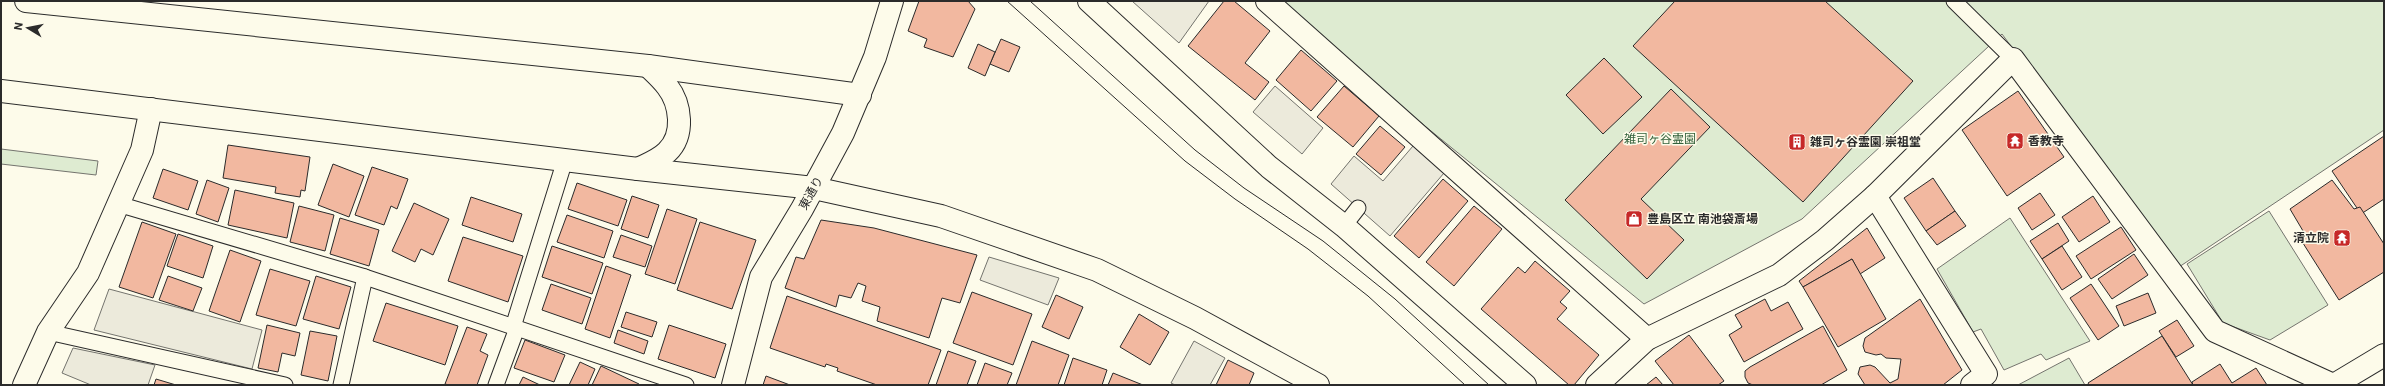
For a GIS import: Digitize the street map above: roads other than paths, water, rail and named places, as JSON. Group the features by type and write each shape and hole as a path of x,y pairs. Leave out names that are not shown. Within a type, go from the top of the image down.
{"street":[{"path":"26,1 648,66 860,95"},
{"name":"東通り","path":"733,385 761,277 814,188 844,133 875,57 892,1"},
{"path":"1089,1 1270,167 1344,226 1525,385"},
{"path":"1267,1 1647,339"},
{"path":"1597,385 1647,339 1779,275 1825,240 1875,196 2013,59 2215,331 2333,385 2384,355"},
{"path":"638,169 669,151 677,134 679,116 667,86 648,66"},
{"path":"1,91 638,169 814,188 941,216 1097,270 1188,314 1318,385"},
{"path":"24,385 48,332 88,273 142,150 151,109"},
{"path":"1875,196 1986,374 1972,385"}],"lane":[{"path":"1954,1 2013,59"},
{"path":"496,385 515,328 565,160"},
{"path":"118,204 366,277 686,385"},
{"path":"1344,226 1358,208"},
{"path":"341,385 366,277"},
{"path":"48,332 285,385"}],"tram line":[{"path":"1007,1 1185,161 1235,199 1308,249 1368,296 1465,385"},
{"path":"1030,1 1195,150 1244,188 1323,241 1395,299 1489,385"}],"place":[{"name":"香教寺","path":"2015,141"},
{"name":"雑司ヶ谷霊園 崇祖堂","path":"1797,142"},
{"name":"豊島区立 南池袋斎場","path":"1634,219"},
{"name":"清立院","path":"2342,238"}],"park label":[{"name":"雑司ヶ谷霊園","path":"1660,139"}]}
